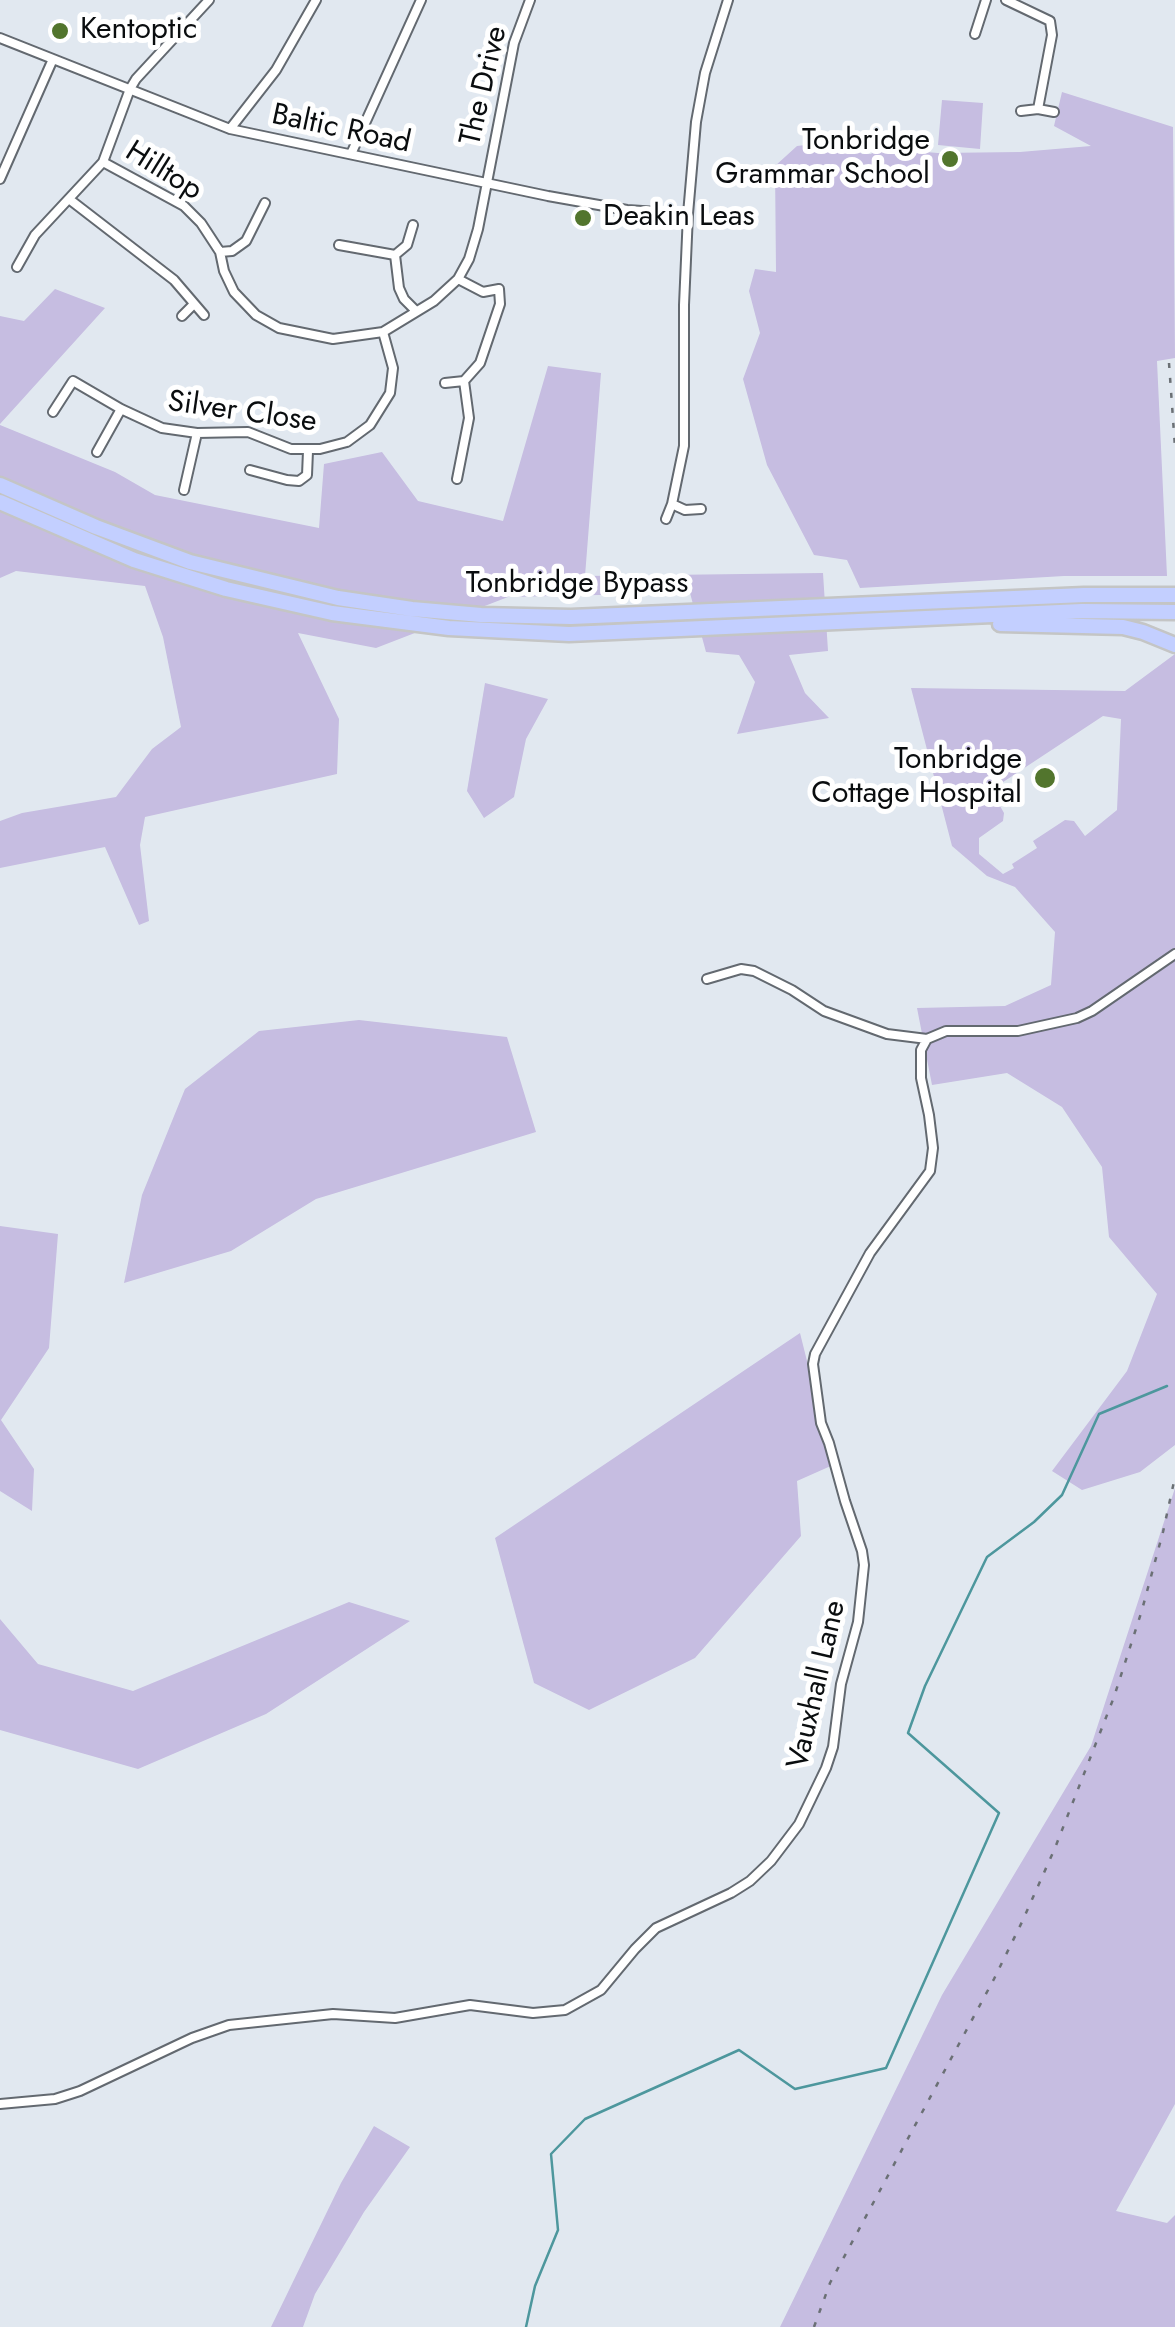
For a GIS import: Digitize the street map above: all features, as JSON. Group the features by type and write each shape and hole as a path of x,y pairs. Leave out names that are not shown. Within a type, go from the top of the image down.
{"highway":[{"name":"Tonbridge Bypass","path":"0,485 190,562 338,598 412,609 571,617 1084,595 1168,595"},
{"name":"Tonbridge Bypass","path":"0,502 134,560 183,576 280,602 375,620 449,628 569,634 1082,611 1175,612"},
{"path":"860,621 1123,627 1175,645"}],"street":[{"name":"Hilltop","path":"209,0 136,79 103,162 184,206 220,252 234,292 256,315 279,328 332,339 383,332 434,301 458,278 478,229 486,182"},
{"path":"230,129 276,70 316,0"},
{"path":"351,154 421,0"},
{"name":"The Drive","path":"486,182 514,43 530,0"},
{"path":"666,519 684,446 684,306 696,122 705,73 728,0"},
{"path":"975,34 986,0"},
{"path":"1006,0 1050,21 1052,35 1038,110"},
{"name":"Baltic Road","path":"0,38 230,129 627,210 688,214"},
{"path":"0,179 54,59"},
{"path":"1021,111 1054,112"},
{"path":"17,266 36,235 103,162"},
{"path":"69,200 174,280 204,315"},
{"path":"220,252 232,251 246,240 265,204"},
{"path":"339,245 395,254 407,245 413,224"},
{"path":"395,254 400,288 415,330"},
{"path":"458,278 483,292 511,284"},
{"path":"445,383 464,380 480,363 500,304 499,288"},
{"path":"182,316 194,304"},
{"name":"Silver Close","path":"73,381 162,428 197,433 248,432 292,449 308,450 347,442 370,425 390,394 392,368 383,332"},
{"path":"53,412 77,370"},
{"path":"456,479 469,418 464,380"},
{"path":"97,452 121,409"},
{"path":"184,490 197,433"},
{"path":"250,470 299,480 307,475 308,450"},
{"path":"672,504 685,510 701,509"},
{"path":"707,979 754,970 824,1012 888,1034 927,1040 946,1031 1018,1031 1077,1018 1175,954"},
{"name":"Vauxhall Lane","path":"0,2104 55,2099 80,2091 192,2038 230,2026 333,2014 395,2018 470,2005 533,2013 565,2010 602,1990 656,1928 731,1893 770,1861 799,1824 826,1768 863,1588 862,1551 821,1424 813,1364 870,1253 930,1170 933,1148 920,1066 921,1050 927,1040"}],"shaded area":[{"path":"1062,92 1173,127 1175,358 1157,361 1167,576 1064,576 860,588 847,560 814,555 767,465 743,379 760,333 749,291 755,269 776,272 775,166 797,146 848,140 862,154 871,154 884,141 901,143 901,150 938,153 1091,146 1054,126"},
{"path":"942,100 983,103 980,149 938,145"},
{"path":"55,289 105,308 0,424 0,316 24,321"},
{"path":"548,366 601,373 585,576 823,573 828,651 789,655 805,693 829,718 737,734 755,682 739,655 706,652 690,593 508,597 376,648 298,633 339,719 337,774 145,817 140,845 149,921 139,925 105,847 0,868 0,821 22,813 116,797 152,749 181,727 163,637 145,586 16,571 0,578 0,425 115,472 155,495 319,528 324,464 382,452 418,501 503,521"},
{"path":"1175,654 1175,1445 1140,1472 1082,1490 1052,1471 1127,1371 1157,1294 1109,1237 1102,1167 1062,1107 1007,1073 932,1085 917,1008 1005,1006 1051,985 1055,932 1015,887 987,876 952,846 911,688 1125,691","holes":["1103,716 1121,719 1117,810 1085,836 1074,821 1065,820 1033,841 1037,848 1003,874 979,854 979,838 1003,821 1004,813 991,790"]},
{"path":"485,683 548,699 526,739 514,797 484,818 467,791"},
{"path":"359,1020 507,1037 536,1132 316,1199 231,1251 124,1283 142,1195 185,1089 259,1031"},
{"path":"0,1226 58,1234 49,1348 1,1420 34,1469 32,1511 0,1491"},
{"path":"800,1333 833,1465 797,1481 801,1536 695,1658 589,1710 534,1683 495,1538"},
{"path":"1175,1488 1175,2104 1116,2211 1167,2223 1175,2215 1175,2327 780,2327 942,1995 1091,1746"},
{"path":"349,1602 410,1621 266,1714 138,1769 0,1730 0,1619 38,1664 133,1691"},
{"path":"374,2126 410,2147 364,2212 315,2294 303,2327 271,2327 341,2183"}],"waterway":[{"path":"526,2327 535,2286 558,2230 551,2154 585,2119 739,2050 795,2089 886,2068 999,1813 908,1733 925,1686 987,1557 1062,1495 1099,1414 1167,1386"}],"railway":[{"path":"1169,363 1175,447"},
{"path":"814,2327 830,2283 994,1979 1055,1848 1114,1697 1142,1610 1175,1477"}],"place":[{"name":"Kentoptic","path":"60,31"},
{"name":"Tonbridge Grammar School","path":"950,159"},
{"name":"Deakin Leas","path":"583,218"},
{"name":"Tonbridge Cottage Hospital","path":"1045,778"}]}
